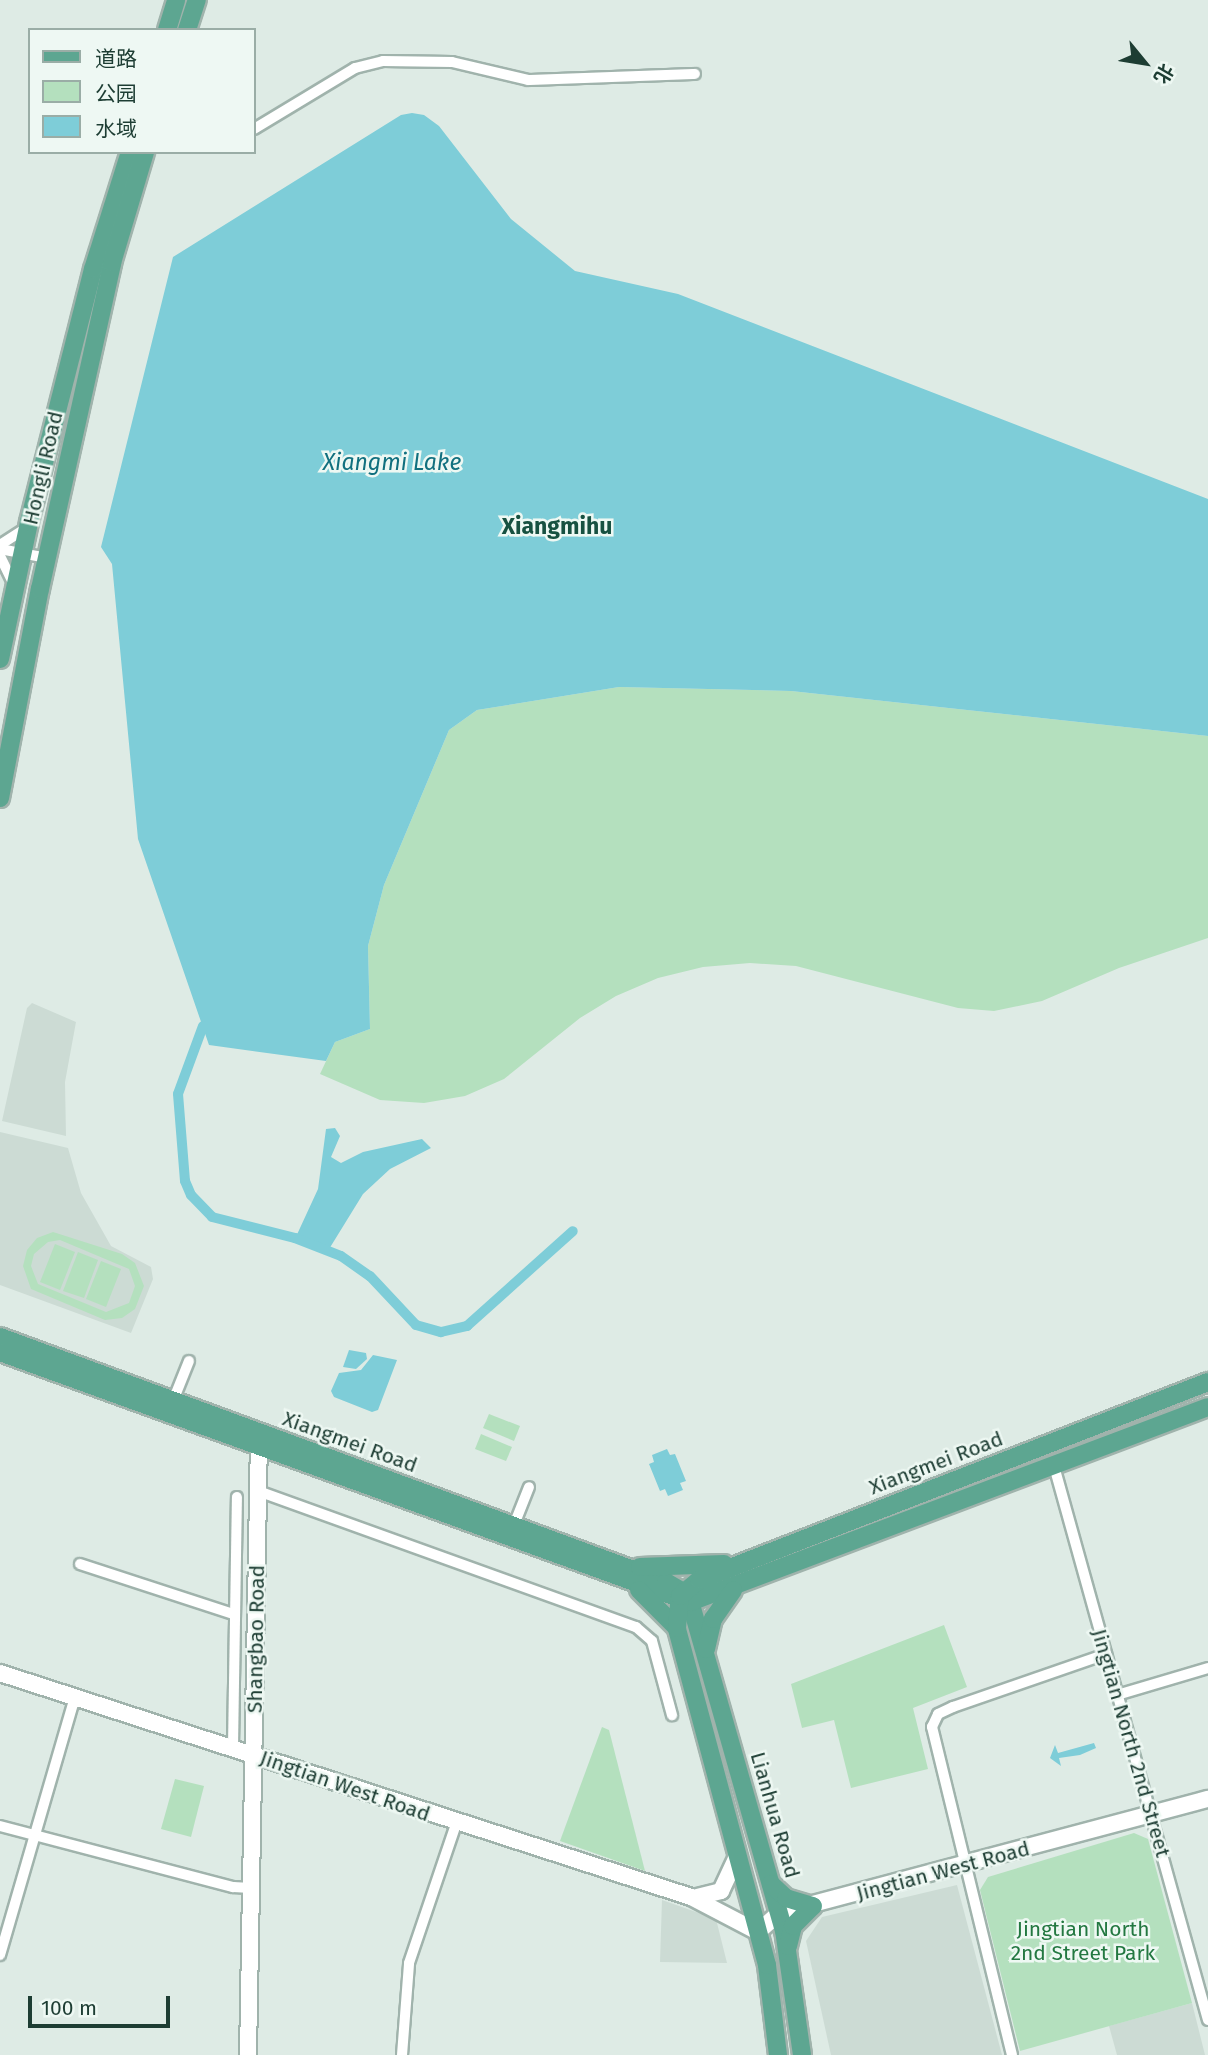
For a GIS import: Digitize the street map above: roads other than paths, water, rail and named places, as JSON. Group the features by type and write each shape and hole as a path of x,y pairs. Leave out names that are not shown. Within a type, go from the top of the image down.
{"main road":[{"path":"168,28 176,0"},
{"path":"188,28 197,0"},
{"name":"Hongli Road","path":"0,659 29,522 93,269 129,154"},
{"name":"Hongli Road","path":"0,798 47,558 113,263 144,154"},
{"name":"Xiangmei Road","path":"0,1337 173,1401 259,1440"},
{"name":"Xiangmei Road","path":"0,1352 259,1440 512,1532 625,1580 684,1598"},
{"name":"Xiangmei Road","path":"684,1598 699,1580 1208,1382"},
{"path":"677,1629 684,1598 739,1586 1208,1407"},
{"name":"Xiangmei Road","path":"512,1532 615,1563 684,1598"},
{"path":"615,1563 680,1567 755,1558"},
{"path":"625,1580 653,1602 677,1629 758,1932 773,1996 778,2055"},
{"path":"707,1659 706,1637 713,1619 739,1586"},
{"name":"Lianhua Road","path":"684,1598 707,1659 779,1913 788,1953 802,2055"},
{"path":"705,1733 718,1724 726,1728"},
{"path":"771,1884 786,1898 813,1906 793,1926 788,1953"}],"street":[{"path":"256,128 355,68 383,61 452,62 528,80 695,74"},
{"path":"0,547 20,535 29,522"},
{"path":"0,547 47,558"},
{"path":"0,556 15,590"},
{"path":"173,1401 189,1361"},
{"name":"Shangbao Road","path":"248,2055 259,1440"},
{"name":"Jingtian North 2nd Street","path":"1054,1466 1208,2020"},
{"path":"512,1532 529,1487"},
{"path":"258,1491 636,1627 652,1642 672,1715"},
{"path":"233,1747 233,1614 237,1497"},
{"path":"80,1564 233,1614"},
{"path":"1012,2055 931,1732 936,1718 953,1707 1106,1654"},
{"path":"1118,1698 1208,1668"},
{"name":"Jingtian West Road","path":"0,1673 233,1747 456,1824 691,1897 758,1932"},
{"path":"1118,1698 1208,1674"},
{"path":"0,1955 75,1696"},
{"name":"Jingtian West Road","path":"779,1913 965,1867 1208,1799"},
{"path":"402,2055 409,1963 456,1824"},
{"path":"0,1826 233,1887 251,1888"},
{"path":"691,1897 708,1897 721,1891 738,1855"},
{"path":"758,1932 779,1913"}],"water":[{"name":"Xiangmi Lake","path":"401,115 424,115 439,126 511,219 575,271 678,294 1208,499 1208,736 791,691 619,687 477,710 449,730 384,885 368,946 370,1029 335,1042 326,1061 209,1045 138,839 112,564 101,547 173,257"},
{"path":"335,1128 340,1136 331,1157 341,1163 363,1152 422,1139 431,1148 390,1169 363,1194 326,1254 294,1241 318,1189 326,1129"},
{"path":"349,1350 366,1353 367,1359 356,1369 343,1367"},
{"path":"373,1355 397,1360 378,1410 372,1412 334,1397 331,1391 339,1373 361,1370"},
{"path":"667,1449 670,1455 675,1454 686,1481 680,1483 683,1490 668,1496 665,1489 660,1491 649,1464 654,1462 652,1455"},
{"path":"1094,1743 1096,1748 1080,1755 1059,1758 1061,1766 1050,1758 1055,1745 1058,1753"}],"waterway":[{"path":"203,1026 178,1094 185,1181 191,1195 212,1217 295,1238 341,1256 370,1276 416,1325 441,1332 467,1326 573,1231"}],"district":[{"name":"Xiangmihu","path":"557,526"}],"park label":[{"name":"Jingtian North 2nd Street Park","path":"1083,1941"}]}
